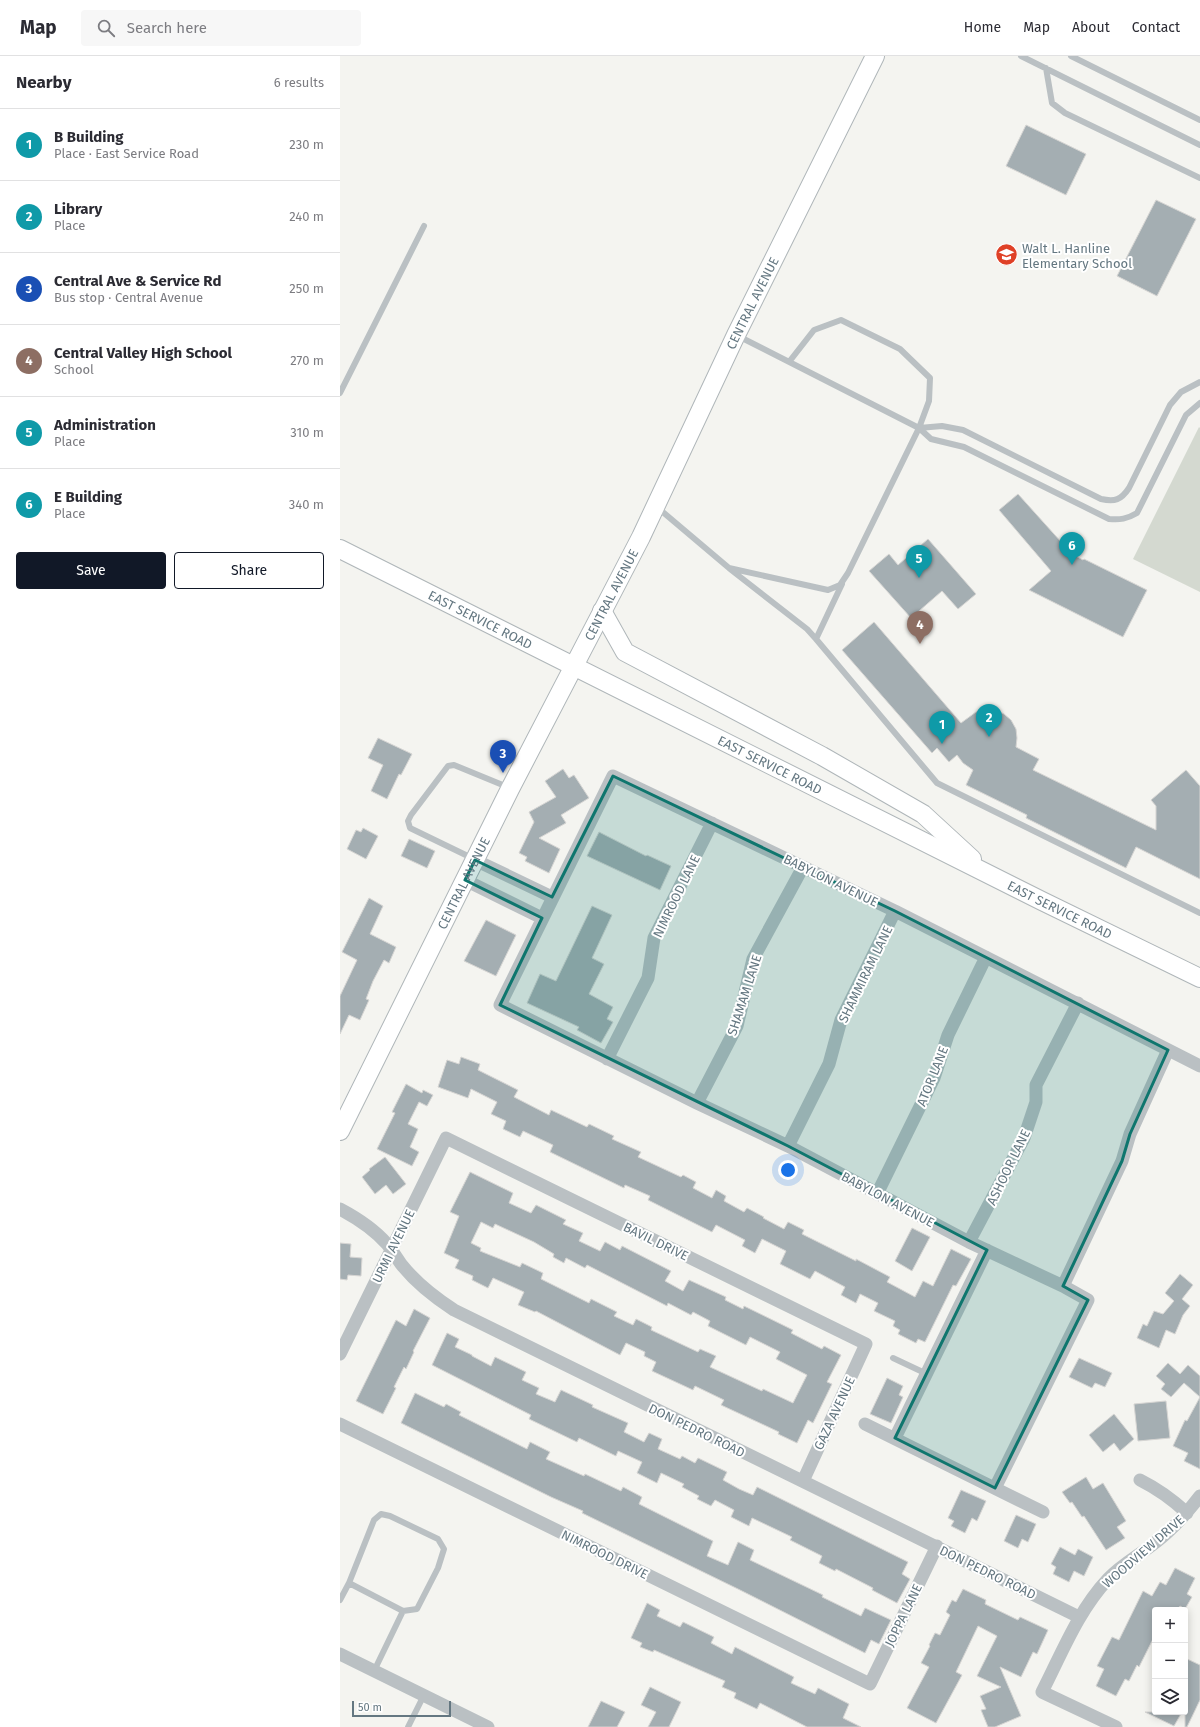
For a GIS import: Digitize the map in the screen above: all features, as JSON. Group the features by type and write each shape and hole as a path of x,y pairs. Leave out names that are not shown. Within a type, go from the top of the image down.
{"street":[{"name":"CENTRAL AVENUE","path":"340,1131 510,789 641,537 736,335 875,56"},
{"name":"EAST SERVICE ROAD","path":"340,549 987,874 1200,978"},
{"path":"602,612 625,652 822,756 923,814 987,874"},
{"name":"BABYLON AVENUE","path":"995,1488 1088,1300 969,1242 788,1146 697,1104 500,1005 552,897 613,776 895,911 1200,1066"},
{"name":"NIMROOD LANE","path":"607,1059 648,978 654,938 712,823"},
{"path":"475,860 552,897"},
{"name":"SHAMAM LANE","path":"697,1104 736,1026 753,959 803,867"},
{"path":"465,880 542,918"},
{"name":"SHAMMIRAM LANE","path":"788,1146 830,1064 840,1020 895,911"},
{"name":"ATOR LANE","path":"877,1194 934,1078 948,1035 986,957"},
{"name":"ASHOOR LANE","path":"969,1242 1024,1138 1036,1102 1036,1085 1078,1003"},
{"path":"1062,1286 1122,1161 1130,1134 1168,1050"},
{"name":"URMI AVENUE","path":"340,1354 446,1138"},
{"name":"BAVIL DRIVE","path":"446,1138 866,1344"},
{"name":"DON PEDRO ROAD","path":"340,1209 370,1228 391,1250 417,1282 436,1299 454,1310 1079,1617"},
{"path":"895,1438 987,1250"},
{"name":"GAZA AVENUE","path":"802,1481 866,1344"},
{"name":"NIMROOD DRIVE","path":"340,1424 870,1684"},
{"path":"865,1424 1044,1512"},
{"path":"1140,1480 1159,1489 1187,1513"},
{"name":"WOODVIEW DRIVE","path":"1116,1727 1042,1692 1079,1617 1091,1599 1109,1578 1128,1562 1156,1543 1187,1513 1200,1496"},
{"name":"JOPPA LANE","path":"870,1684 937,1546"},
{"path":"340,1654 488,1727"}],"lane":[{"path":"1021,56 1200,144"},
{"path":"1071,56 1200,120"},
{"path":"1046,68 1052,103 1066,114 1200,178"},
{"path":"340,392 424,226"},
{"path":"789,362 814,330 841,320 900,349 930,378 929,401 919,428 816,639"},
{"path":"736,335 919,428 931,439 964,447 1109,519 1120,520 1129,518 1137,513 1186,415 1200,403"},
{"path":"919,428 942,426 963,430 1101,499 1111,501 1123,497 1129,488 1170,405 1181,392 1200,382"},
{"path":"655,506 728,568 807,629 937,783 1200,913"},
{"path":"728,568 828,590 840,585 845,579"},
{"path":"475,860 410,828 408,821 448,766 454,765 510,789"},
{"path":"893,1358 927,1374"},
{"path":"340,1600 349,1582 374,1520 381,1514 390,1516 438,1539 444,1549 438,1568 416,1609 402,1610 349,1582"},
{"path":"374,1670 402,1610"},
{"path":"408,1727 424,1695"}],"highlighted area":[{"path":"613,776 895,911 1168,1050 1130,1134 1122,1161 1063,1286 1088,1300 995,1488 895,1438 987,1250 788,1146 500,1005 542,918 465,880 475,860 552,897"}],"shaded area":[{"path":"1199,427 1200,428 1200,592 1133,559"}],"building":[{"path":"1026,125 1086,154 1066,195 1006,166"},
{"path":"1156,200 1196,219 1157,296 1117,276"},
{"path":"1018,494 1072,554 1147,590 1123,637 1029,590 1051,571 999,510"},
{"path":"928,539 976,594 958,609 942,591 911,618 869,571 889,554 898,565"},
{"path":"874,622 961,723 976,712 986,709 995,710 1004,714 1011,720 1016,729 1016,747 1039,759 1033,770 1156,830 1156,806 1151,800 1186,770 1200,786 1200,879 1136,847 1126,868 1026,818 1027,815 966,785 973,770 963,763 957,755 949,762 937,748 932,753 842,650"},
{"path":"378,738 412,754 401,775 399,774 387,799 371,791 383,765 368,758"},
{"path":"563,769 569,778 574,775 589,798 561,815 566,823 539,838 560,849 549,873 525,861 527,857 519,853 534,822 529,812 556,797 545,781"},
{"path":"363,828 378,836 366,859 347,849 356,830 361,832"},
{"path":"599,832 646,856 647,855 671,866 660,890 587,856"},
{"path":"409,839 435,851 427,868 401,856"},
{"path":"369,898 383,906 370,934 396,947 389,963 384,960 373,981 366,999 369,1000 360,1020 349,1015 340,1034 340,996 357,960 342,952"},
{"path":"592,906 612,915 592,958 604,964 589,994 613,1007 607,1019 613,1022 601,1043 577,1030 579,1027 527,1003 540,974 556,981"},
{"path":"486,920 516,935 496,976 464,961"},
{"path":"461,1057 480,1064 478,1070 518,1090 514,1097 549,1115 551,1110 587,1127 589,1124 614,1136 612,1139 641,1152 638,1157 681,1177 683,1175 696,1182 693,1188 712,1198 716,1190 726,1196 724,1201 744,1212 747,1208 784,1229 788,1222 804,1230 802,1234 856,1261 856,1259 890,1277 887,1282 915,1297 923,1281 933,1286 951,1249 971,1259 956,1286 953,1285 925,1342 918,1339 916,1343 898,1334 900,1330 893,1326 895,1321 874,1311 878,1303 860,1294 856,1303 841,1295 845,1287 815,1271 810,1279 780,1264 786,1251 762,1239 755,1253 742,1246 745,1240 716,1225 712,1232 648,1200 650,1196 625,1185 624,1188 550,1152 553,1145 523,1131 520,1137 503,1129 506,1121 491,1114 497,1102 471,1089 468,1098 438,1087 447,1060 459,1064"},
{"path":"406,1084 422,1093 423,1090 433,1095 427,1106 419,1102 408,1124 418,1129 410,1147 419,1152 412,1166 377,1149 395,1113 392,1112"},
{"path":"385,1157 406,1184 393,1194 386,1185 375,1194 362,1177 370,1170 369,1169"},
{"path":"470,1172 513,1193 509,1203 531,1213 536,1205 566,1220 563,1224 583,1233 579,1241 600,1251 605,1242 620,1250 622,1246 671,1271 665,1281 683,1291 689,1280 726,1297 725,1300 743,1309 744,1306 793,1330 791,1333 822,1349 824,1346 841,1355 827,1382 832,1384 813,1423 808,1420 797,1443 778,1434 779,1432 721,1405 724,1400 695,1386 693,1390 652,1371 656,1362 644,1356 645,1352 626,1343 620,1355 536,1311 535,1312 518,1305 524,1292 493,1278 488,1288 472,1280 473,1276 455,1268 459,1260 444,1253 459,1216 450,1212","holes":["481,1222 493,1228 495,1224 534,1242 554,1254 553,1257 564,1263 566,1258 585,1268 587,1265 667,1306 668,1303 691,1315 693,1312 710,1321 708,1326 746,1345 750,1337 780,1352 776,1359 807,1375 793,1403 763,1389 762,1391 710,1367 716,1356 700,1349 698,1352 651,1330 652,1327 636,1319 633,1325 614,1316 617,1312 591,1299 589,1303 541,1279 543,1273 522,1263 520,1267 480,1251 481,1248 471,1243"]},
{"path":"912,1228 930,1237 912,1271 895,1261"},
{"path":"340,1243 351,1244 350,1257 362,1258 361,1276 348,1275 347,1280 340,1279"},
{"path":"1180,1274 1193,1285 1182,1299 1190,1306 1183,1315 1175,1334 1166,1330 1159,1348 1137,1338 1143,1324 1147,1326 1154,1311 1163,1314 1174,1301 1165,1293"},
{"path":"414,1309 430,1318 413,1351 414,1352 406,1369 404,1367 394,1387 396,1388 383,1414 356,1401 396,1320 406,1326"},
{"path":"447,1333 459,1339 455,1347 491,1366 495,1357 526,1372 522,1380 539,1388 536,1394 555,1402 561,1390 593,1405 592,1407 628,1423 624,1432 644,1442 649,1433 662,1439 658,1449 680,1459 682,1456 695,1463 698,1458 727,1472 723,1480 739,1489 753,1495 757,1487 908,1562 902,1574 910,1579 897,1603 872,1590 873,1588 836,1569 835,1571 819,1563 822,1556 790,1540 792,1537 752,1518 749,1526 731,1517 734,1510 715,1500 711,1506 697,1499 699,1496 682,1487 684,1484 661,1473 657,1483 637,1473 642,1462 618,1451 616,1456 579,1438 577,1442 529,1419 531,1415 432,1365"},
{"path":"1079,1358 1112,1373 1105,1387 1095,1383 1092,1388 1069,1377"},
{"path":"1168,1363 1180,1374 1188,1365 1200,1376 1200,1397 1184,1383 1171,1397 1161,1389 1165,1384 1156,1376"},
{"path":"887,1378 903,1386 899,1395 903,1397 891,1423 870,1414"},
{"path":"415,1393 444,1407 446,1404 461,1412 459,1415 527,1449 530,1442 550,1452 546,1459 584,1476 585,1474 621,1491 623,1487 642,1497 639,1504 713,1541 707,1556 728,1565 738,1542 754,1550 750,1560 823,1595 822,1597 861,1616 865,1608 891,1620 879,1644 871,1640 865,1653 582,1513 583,1511 551,1497 401,1423"},
{"path":"1200,1397 1200,1469 1184,1461 1188,1453 1173,1446 1185,1420 1187,1421"},
{"path":"1166,1401 1170,1438 1138,1441 1134,1404"},
{"path":"1114,1414 1134,1439 1120,1451 1114,1443 1103,1452 1089,1435"},
{"path":"1086,1477 1093,1489 1103,1483 1126,1521 1117,1527 1125,1538 1106,1550 1084,1516 1082,1517 1072,1502 1070,1503 1062,1492"},
{"path":"961,1490 986,1501 977,1521 972,1518 965,1533 951,1526 954,1521 948,1518"},
{"path":"1016,1515 1036,1524 1028,1542 1022,1539 1018,1548 1004,1541"},
{"path":"1060,1547 1075,1555 1078,1549 1093,1557 1084,1576 1074,1571 1069,1582 1053,1574 1056,1567 1051,1564"},
{"path":"1175,1568 1195,1578 1187,1594 1192,1597 1186,1607 1152,1607 1152,1641 1139,1667 1137,1665 1129,1681 1125,1679 1116,1696 1096,1686 1104,1669 1097,1666 1112,1637 1119,1640 1143,1591 1152,1596 1160,1582 1166,1585"},
{"path":"963,1589 986,1600 985,1604 1018,1620 1020,1617 1048,1630 1037,1654 1033,1652 1021,1677 1000,1667 1021,1716 995,1727 988,1727 981,1710 986,1709 980,1696 1001,1687 977,1676 997,1636 978,1626 956,1672 962,1675 936,1723 907,1708 929,1667 921,1663 930,1646 929,1645 935,1633 940,1635 950,1615 946,1612 952,1600 956,1602"},
{"path":"647,1603 660,1610 657,1616 680,1627 683,1622 714,1637 711,1643 732,1654 735,1647 794,1677 791,1683 815,1694 818,1688 849,1704 843,1718 861,1727 807,1727 760,1703 757,1709 734,1698 736,1693 722,1687 725,1681 654,1650 653,1652 640,1647 642,1643 631,1638"},
{"path":"1188,1659 1200,1665 1200,1700 1187,1727 1185,1727 1185,1715 1188,1715"},
{"path":"650,1687 681,1702 669,1727 648,1727 656,1712 641,1705"},
{"path":"601,1701 625,1712 617,1727 588,1727"},
{"path":"1145,1712 1152,1712 1152,1715 1180,1715 1174,1726"}],"place":[{"name":"Walt L. Hanline Elementary School","path":"1007,255"},
{"name":"E Building","path":"1072,565"},
{"name":"Administration","path":"919,578"},
{"name":"Central Valley High School","path":"920,644"},
{"name":"Library","path":"989,737"},
{"name":"B Building","path":"942,744"},
{"name":"Central Ave & Service Rd","path":"503,773"}]}
